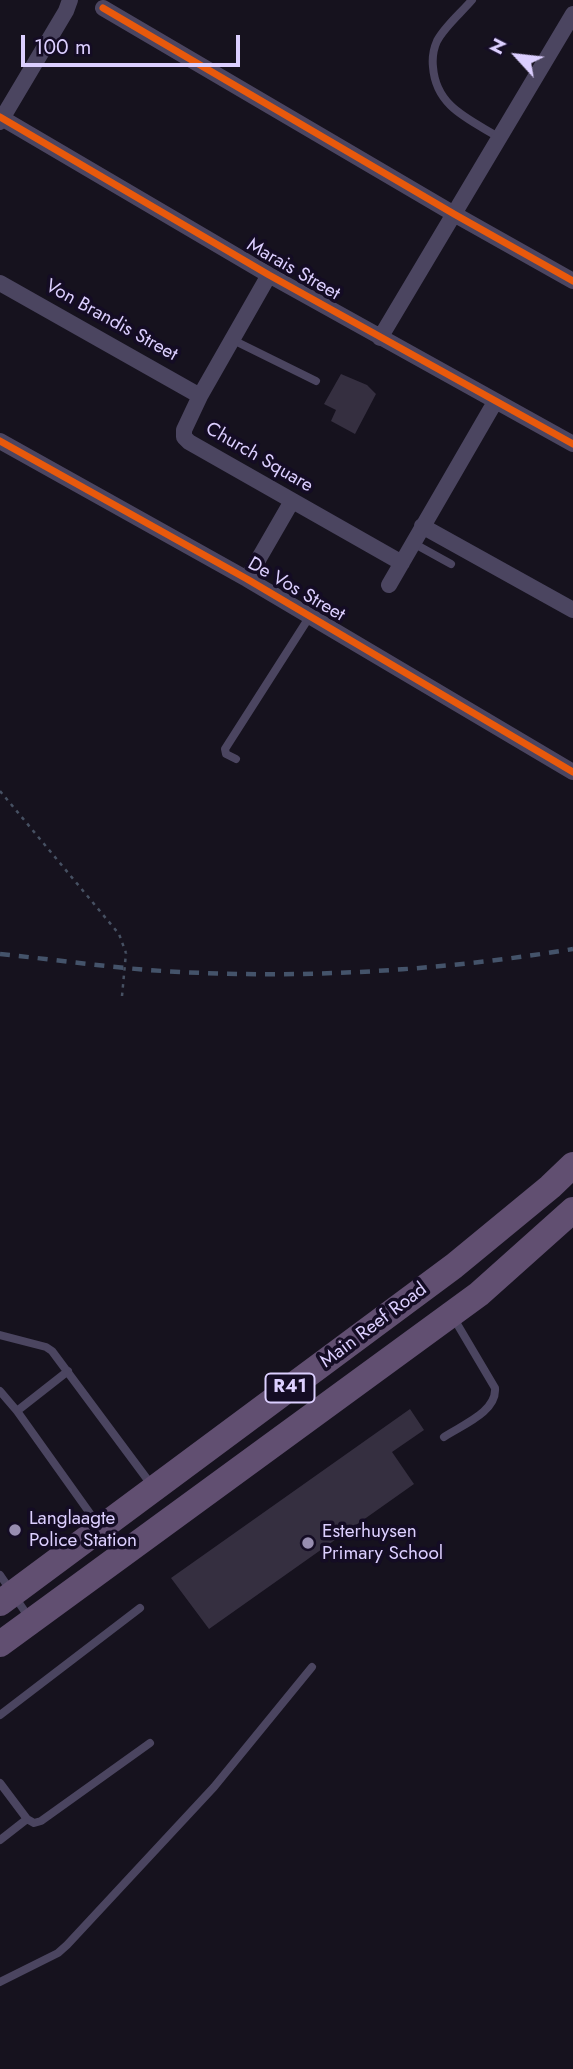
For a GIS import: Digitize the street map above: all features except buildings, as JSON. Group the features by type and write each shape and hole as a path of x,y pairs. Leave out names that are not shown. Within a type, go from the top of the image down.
{"main road":[{"name":"Main Reef Road","path":"4,1591 104,1526 454,1266 573,1165"},
{"name":"Main Reef Road","path":"0,1644 479,1294 573,1210"},
{"path":"162,1483 191,1505"},
{"path":"104,1526 127,1552"}],"street":[{"path":"1,119 70,0"},
{"path":"103,8 573,281"},
{"path":"380,338 573,14"},
{"name":"Marais Street","path":"1,119 269,275 573,444"},
{"name":"Church Square","path":"269,275 200,396 184,430 186,440 402,563"},
{"name":"Von Brandis Street","path":"0,283 200,396"},
{"path":"389,585 495,402"},
{"name":"De Vos Street","path":"0,441 247,579 573,772"},
{"path":"247,579 292,501"},
{"path":"422,526 573,610"}],"lane":[{"path":"472,0 438,39 432,59 435,85 448,104 500,138"},
{"path":"233,340 316,381"},
{"path":"413,542 451,564"},
{"path":"236,759 226,754 225,749 310,616"},
{"path":"444,1437 489,1407 496,1398 495,1388 451,1314"},
{"path":"0,1335 46,1347 162,1483"},
{"path":"17,1411 68,1371"},
{"path":"0,1391 104,1526"},
{"path":"4,1591 32,1621"},
{"path":"0,1716 140,1608"},
{"path":"0,1982 58,1953 68,1945 215,1787 312,1667"},
{"path":"0,1783 27,1819 34,1823 41,1821 150,1743"},
{"path":"0,1840 27,1819"}],"path":[{"path":"0,791 119,934 126,953 122,996"}],"railway":[{"path":"0,954 148,970 308,974 414,968 573,949"}],"cycle path":[{"path":"103,8 573,281"},
{"path":"0,117 269,275 573,444"},
{"path":"0,441 247,579 573,772"}],"place":[{"name":"Langlaagte Police Station","path":"15,1530"},
{"name":"Esterhuysen Primary School","path":"308,1543"}]}
